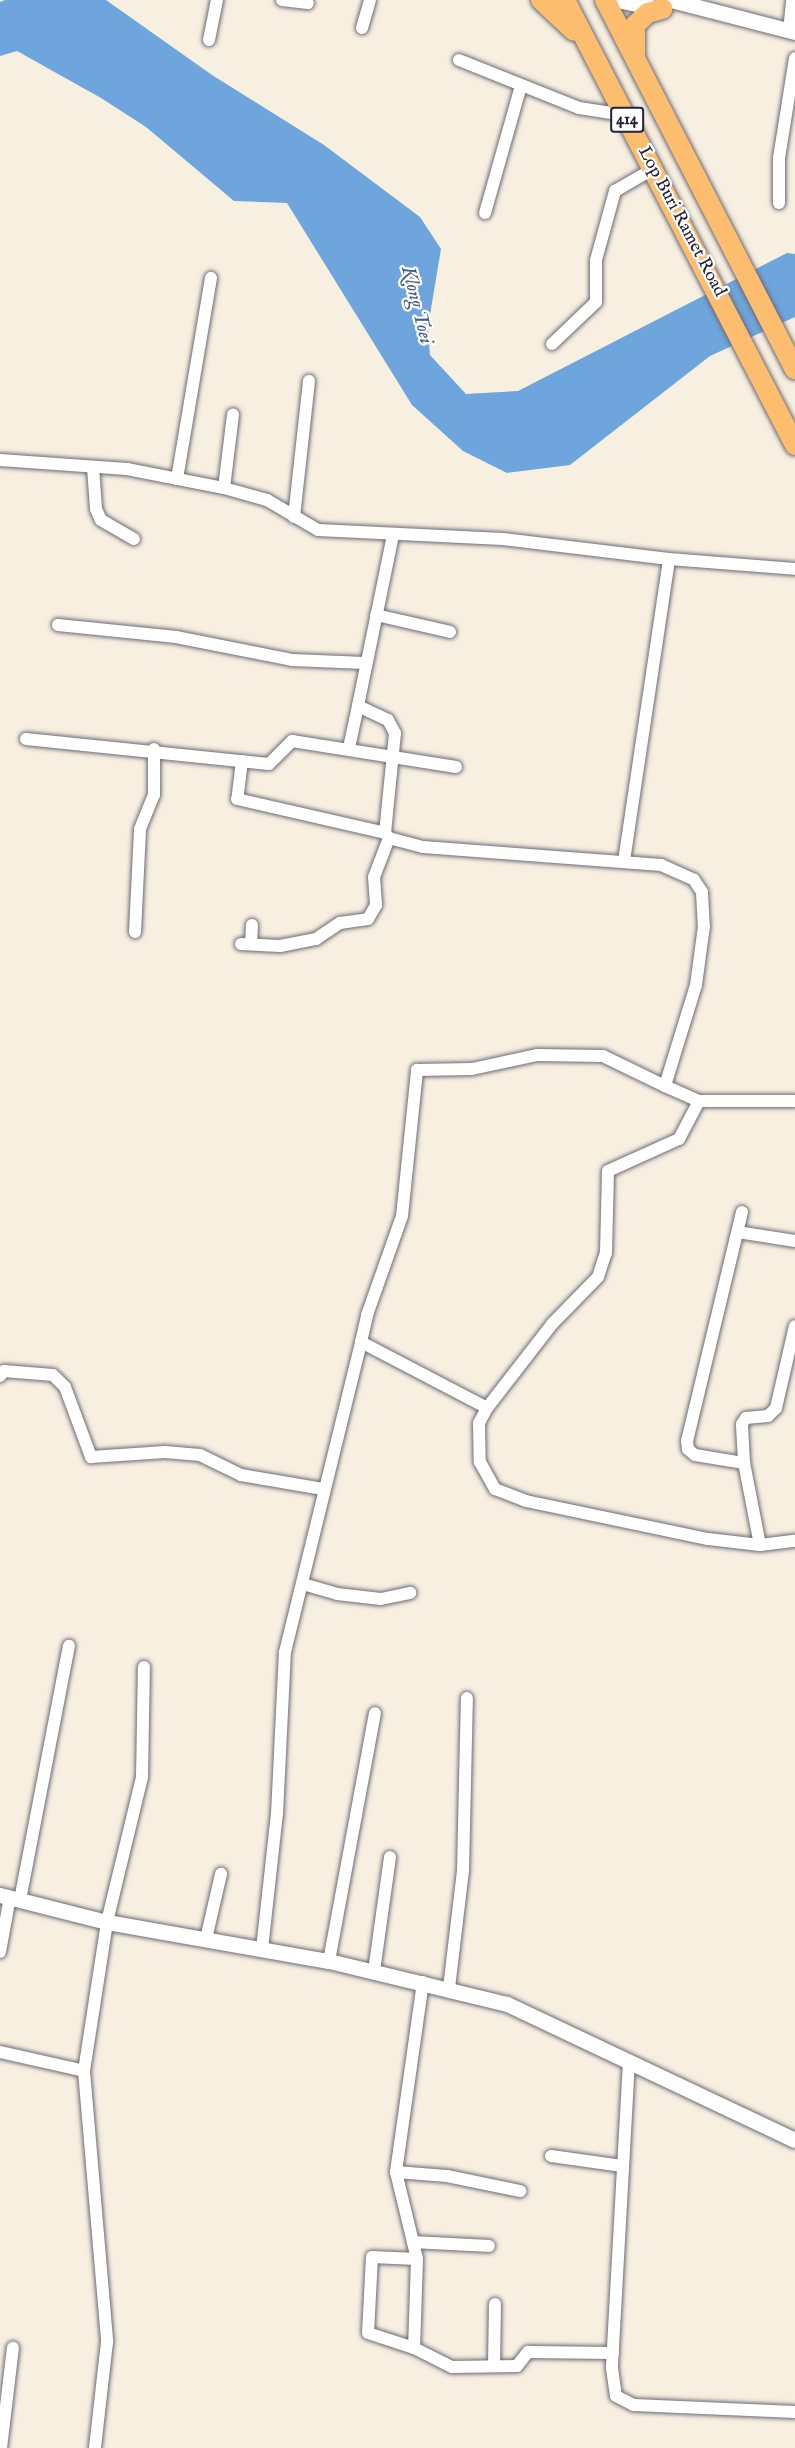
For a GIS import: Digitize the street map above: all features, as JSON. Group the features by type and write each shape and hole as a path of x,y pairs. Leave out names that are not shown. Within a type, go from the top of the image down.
{"main road":[{"path":"541,0 586,44"},
{"name":"Lop Buri Ramet Road","path":"565,0 795,445"},
{"name":"Lop Buri Ramet Road","path":"605,0 795,369"},
{"path":"635,61 635,25 648,13 666,4"}],"street":[{"path":"209,40 217,0"},
{"path":"282,0 308,3"},
{"path":"362,28 370,0"},
{"path":"616,0 666,4 726,14 792,32 792,0"},
{"path":"779,202 779,158 795,58"},
{"path":"459,60 579,108 624,115"},
{"path":"485,213 521,86"},
{"path":"552,344 596,302 596,260 615,191 653,169"},
{"path":"177,478 211,278"},
{"path":"294,518 309,381"},
{"path":"224,488 233,415"},
{"path":"0,460 93,466 177,478 224,488 267,500 294,518 318,530 503,539 669,559 795,568"},
{"path":"93,466 96,509 101,520 134,539"},
{"path":"349,748 393,535"},
{"path":"624,861 669,559"},
{"path":"376,615 450,632"},
{"path":"58,625 176,637 292,660 365,663"},
{"path":"252,925 246,944 280,946 316,939 340,923 368,919 376,905 375,877 387,836 395,733 388,720 358,706"},
{"path":"26,739 154,749 269,764 292,741 349,748 394,759 456,767"},
{"path":"135,932 140,829 154,795 154,749"},
{"path":"242,761 237,799 423,847 661,865 694,880 702,892 704,926 696,985 665,1086"},
{"path":"262,1949 277,1814 285,1652 367,1315 402,1216 417,1070 472,1069 537,1055 603,1056 699,1101 795,1101"},
{"path":"699,1101 679,1139 608,1171 606,1253 598,1278 553,1323 487,1408 479,1423 480,1462 495,1489 526,1501 639,1527 760,1545 795,1541"},
{"path":"742,1212 687,1442 688,1449 695,1455 744,1462"},
{"path":"738,1232 795,1241"},
{"path":"760,1545 744,1462 742,1424 746,1418 768,1416 776,1408 795,1326"},
{"path":"361,1341 487,1408"},
{"path":"0,1376 4,1371 53,1375 65,1387 91,1457 165,1452 200,1455 241,1475 323,1489"},
{"path":"303,1584 337,1594 381,1599 410,1593"},
{"path":"0,1952 10,1897 69,1646"},
{"path":"95,2448 107,2342 84,2071 107,1922 142,1777 144,1667"},
{"path":"449,1988 463,1870 467,1698"},
{"path":"329,1961 375,1713"},
{"path":"374,1971 390,1857"},
{"path":"206,1939 221,1874"},
{"path":"10,1897 107,1922 329,1961 449,1988 507,2004 795,2140"},
{"path":"414,2348 417,2259 396,2172 423,1982"},
{"path":"0,2052 84,2071"},
{"path":"629,2061 613,2352 616,2396 634,2405 795,2412"},
{"path":"551,2156 622,2166"},
{"path":"396,2172 447,2176 520,2192"},
{"path":"413,2242 489,2246"},
{"path":"417,2259 372,2258 368,2333 414,2348 452,2367 517,2366 528,2352 613,2352"},
{"path":"494,2367 495,2304"},
{"path":"1,2448 13,2348"}],"water":[{"name":"Klong Toei","path":"5,0 106,0 212,75 324,145 420,217 441,249 428,327 430,355 466,394 518,391 787,253 795,254 795,317 710,356 570,465 507,473 463,451 412,405 287,203 234,201 146,127 101,98 17,51 0,56 0,2"}]}
